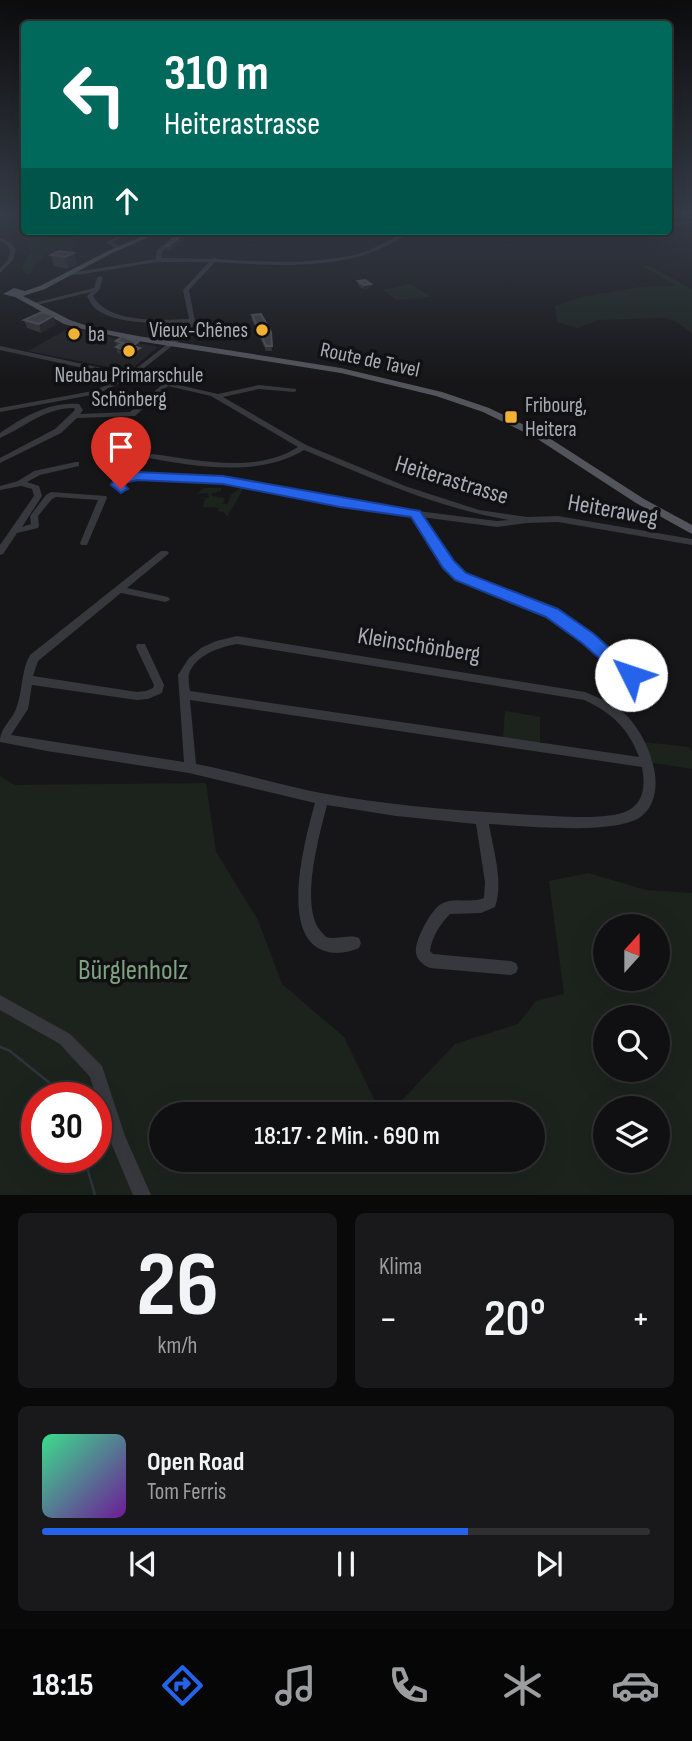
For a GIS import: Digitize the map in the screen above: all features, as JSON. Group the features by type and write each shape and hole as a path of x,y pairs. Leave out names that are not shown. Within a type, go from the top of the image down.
{"main road":[{"path":"11,293 44,287 78,270"},
{"name":"Route de Tavel","path":"11,293 81,327 376,380 475,405 531,431 652,509 692,530"}],"street":[{"path":"72,273 93,270"},
{"path":"0,410 95,393 113,387 131,376 187,332 192,321 186,290 205,270"},
{"path":"100,278 96,289 91,292 91,301 98,308 152,322 192,321"},
{"path":"33,303 96,289"},
{"path":"1,349 219,396 251,387 294,390"},
{"path":"75,416 132,414 167,384"},
{"name":"Heiterastrasse","path":"219,396 303,447 402,488 493,516 527,520"},
{"path":"0,436 15,426 57,407 76,406 79,410 58,431 0,461"},
{"path":"152,456 258,465 282,459 303,447"},
{"path":"0,488 21,483 37,473 76,464"},
{"name":"Heiterastrasse","path":"126,489 117,485 119,481 137,476 242,482 340,503 415,514 497,524 527,520"},
{"path":"0,552 38,496 36,488 21,483"},
{"path":"15,531 35,526 34,516 49,496 103,498 84,543"},
{"path":"415,514 448,565 461,576 552,613 626,669 631,675 631,684 614,711"},
{"name":"Heiteraweg","path":"527,520 558,519 692,542"},
{"path":"2,738 18,720 29,680 30,665 34,658 164,553"},
{"path":"119,589 165,599"},
{"name":"Kleinschönberg","path":"244,640 584,696 614,711 626,723 648,763 652,779 649,794 638,812 621,819 572,823 482,819 322,799 190,768 183,675 199,653 224,642 244,640"},
{"path":"29,680 148,695 158,690 159,685 141,647"},
{"path":"185,695 648,763"},
{"path":"2,738 190,768"},
{"path":"322,799 306,862 306,906 312,928 320,941 330,946 354,943"},
{"path":"482,819 492,882 490,902 482,908 446,907 440,910 422,945 423,954 430,961 511,968"},
{"path":"0,1002 65,1039 96,1072 117,1138 142,1195"}],"shaded area":[{"path":"71,327 158,347 134,367 124,370 28,351"}],"green space":[{"path":"21,270 33,270 29,275"},
{"path":"649,270 657,270 692,289 692,333 677,322 664,318 599,320 577,328 557,322 555,306 581,297 639,287 677,286"},
{"path":"410,284 432,297 397,300 383,290"},
{"path":"246,484 227,517 225,513 218,511 219,508 203,507 205,499 196,497 209,498 208,493 197,494 204,488 221,488 221,491 211,494 225,498 223,504 228,504 231,495"},
{"path":"505,711 540,717 540,744 503,738"},
{"path":"643,742 689,747 692,751 692,769 653,763"},
{"name":"Bürglenholz","path":"0,776 15,785 206,783 216,852 258,920 282,984 344,1037 376,1102 149,1102 149,1172 545,1172 545,1102 400,1102 455,1044 518,1024 536,1001 564,994 549,881 588,873 646,890 692,893 692,1195 0,1195"}],"building":[{"path":"365,280 371,284 364,285 358,281"},
{"path":"42,312 53,316 39,324 24,320"},
{"path":"261,314 271,332 272,346 266,346 252,315"},
{"path":"122,337 138,342 132,346 140,348 133,352 116,347 123,343 116,341"}],"waterway":[{"path":"0,1047 10,1051 48,1082"},
{"path":"89,1173 95,1195"}],"place":[{"name":"Vieux-Chênes","path":"262,330"},
{"name":"ba","path":"74,334"},
{"name":"Neubau Primarschule Schönberg","path":"129,351"},
{"name":"Fribourg, Heitera","path":"511,417"}],"route":[{"path":"121,489 117,485 119,481 137,476 223,480 340,503 415,514 454,571 472,582 552,613 631,675"}]}
